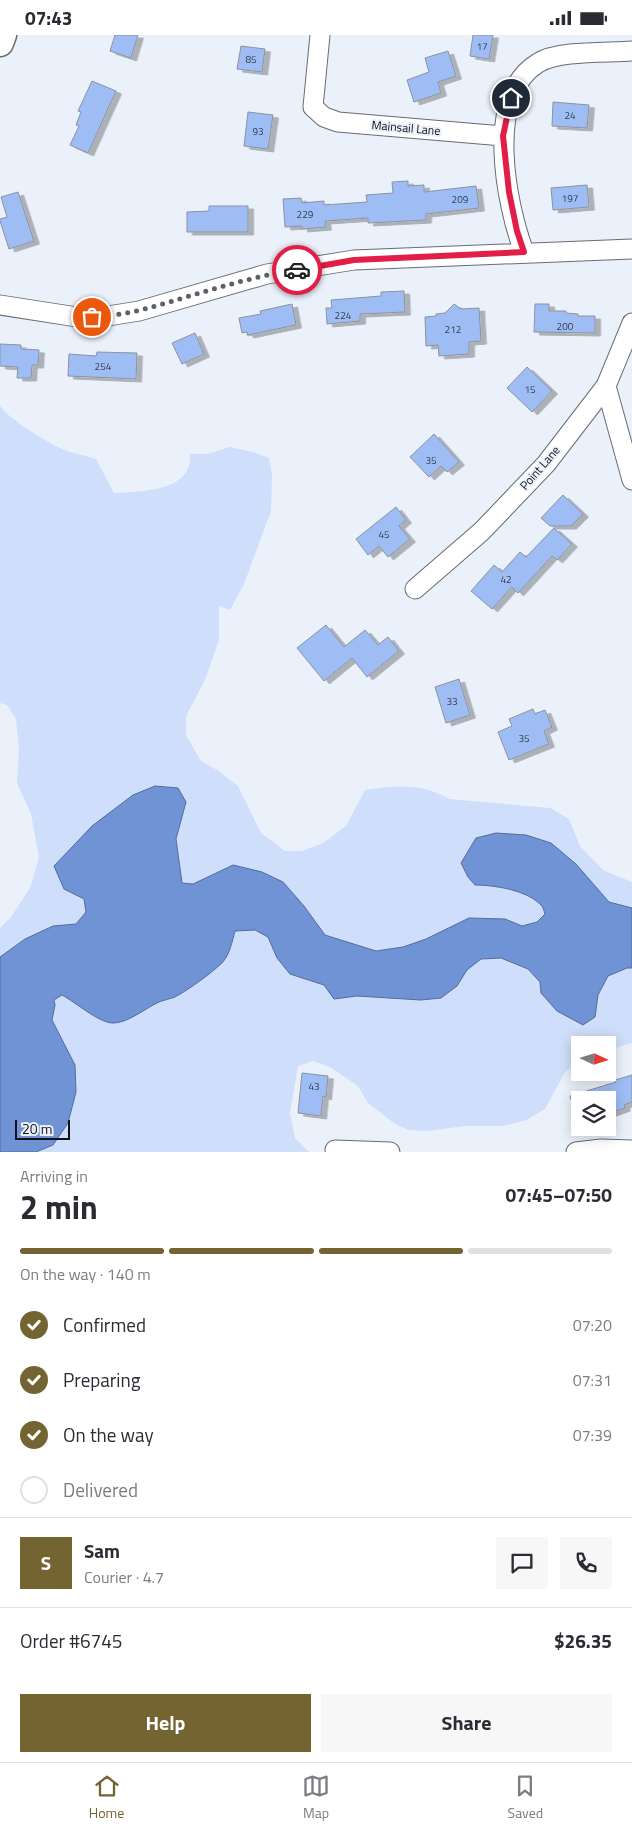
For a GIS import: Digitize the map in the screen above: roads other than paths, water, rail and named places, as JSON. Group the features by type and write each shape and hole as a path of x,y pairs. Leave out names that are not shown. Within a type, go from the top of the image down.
{"main road":[{"path":"0,43 3,35"}],"street":[{"name":"Mainsail Lane","path":"320,35 313,107 324,117 338,123 503,136"},
{"path":"524,252 517,231 509,192 503,136 514,88 525,74 538,63 555,56 632,51"},
{"path":"0,305 77,317 108,316 139,311 267,274 354,260 632,249"},
{"name":"Point Lane","path":"415,589 482,531 546,464 606,386 632,323"},
{"path":"606,386 631,473"},
{"path":"576,1152 601,1149 632,1150"},
{"path":"335,1151 390,1152"}],"water":[{"path":"155,786 178,788 186,802 176,839 182,883 193,884 233,865 262,872 283,882 304,906 325,935 376,951 403,947 426,939 469,918 505,919 522,926 537,922 545,914 542,906 534,899 509,889 475,885 468,877 461,863 476,838 496,833 526,835 551,843 576,864 609,902 632,908 632,968 627,968 608,976 598,995 595,1017 583,1025 557,1011 541,993 540,982 528,969 501,958 481,959 467,970 457,986 441,998 421,1000 357,996 334,999 324,985 290,974 277,958 268,937 255,930 235,931 227,956 211,972 175,997 157,1003 123,1021 117,1023 106,1022 62,995 54,1000 52,1020 75,1065 76,1092 68,1123 53,1145 36,1152 0,1152 0,957 25,939 53,926 76,924 86,912 84,899 64,889 54,866 92,826 133,795"}]}
